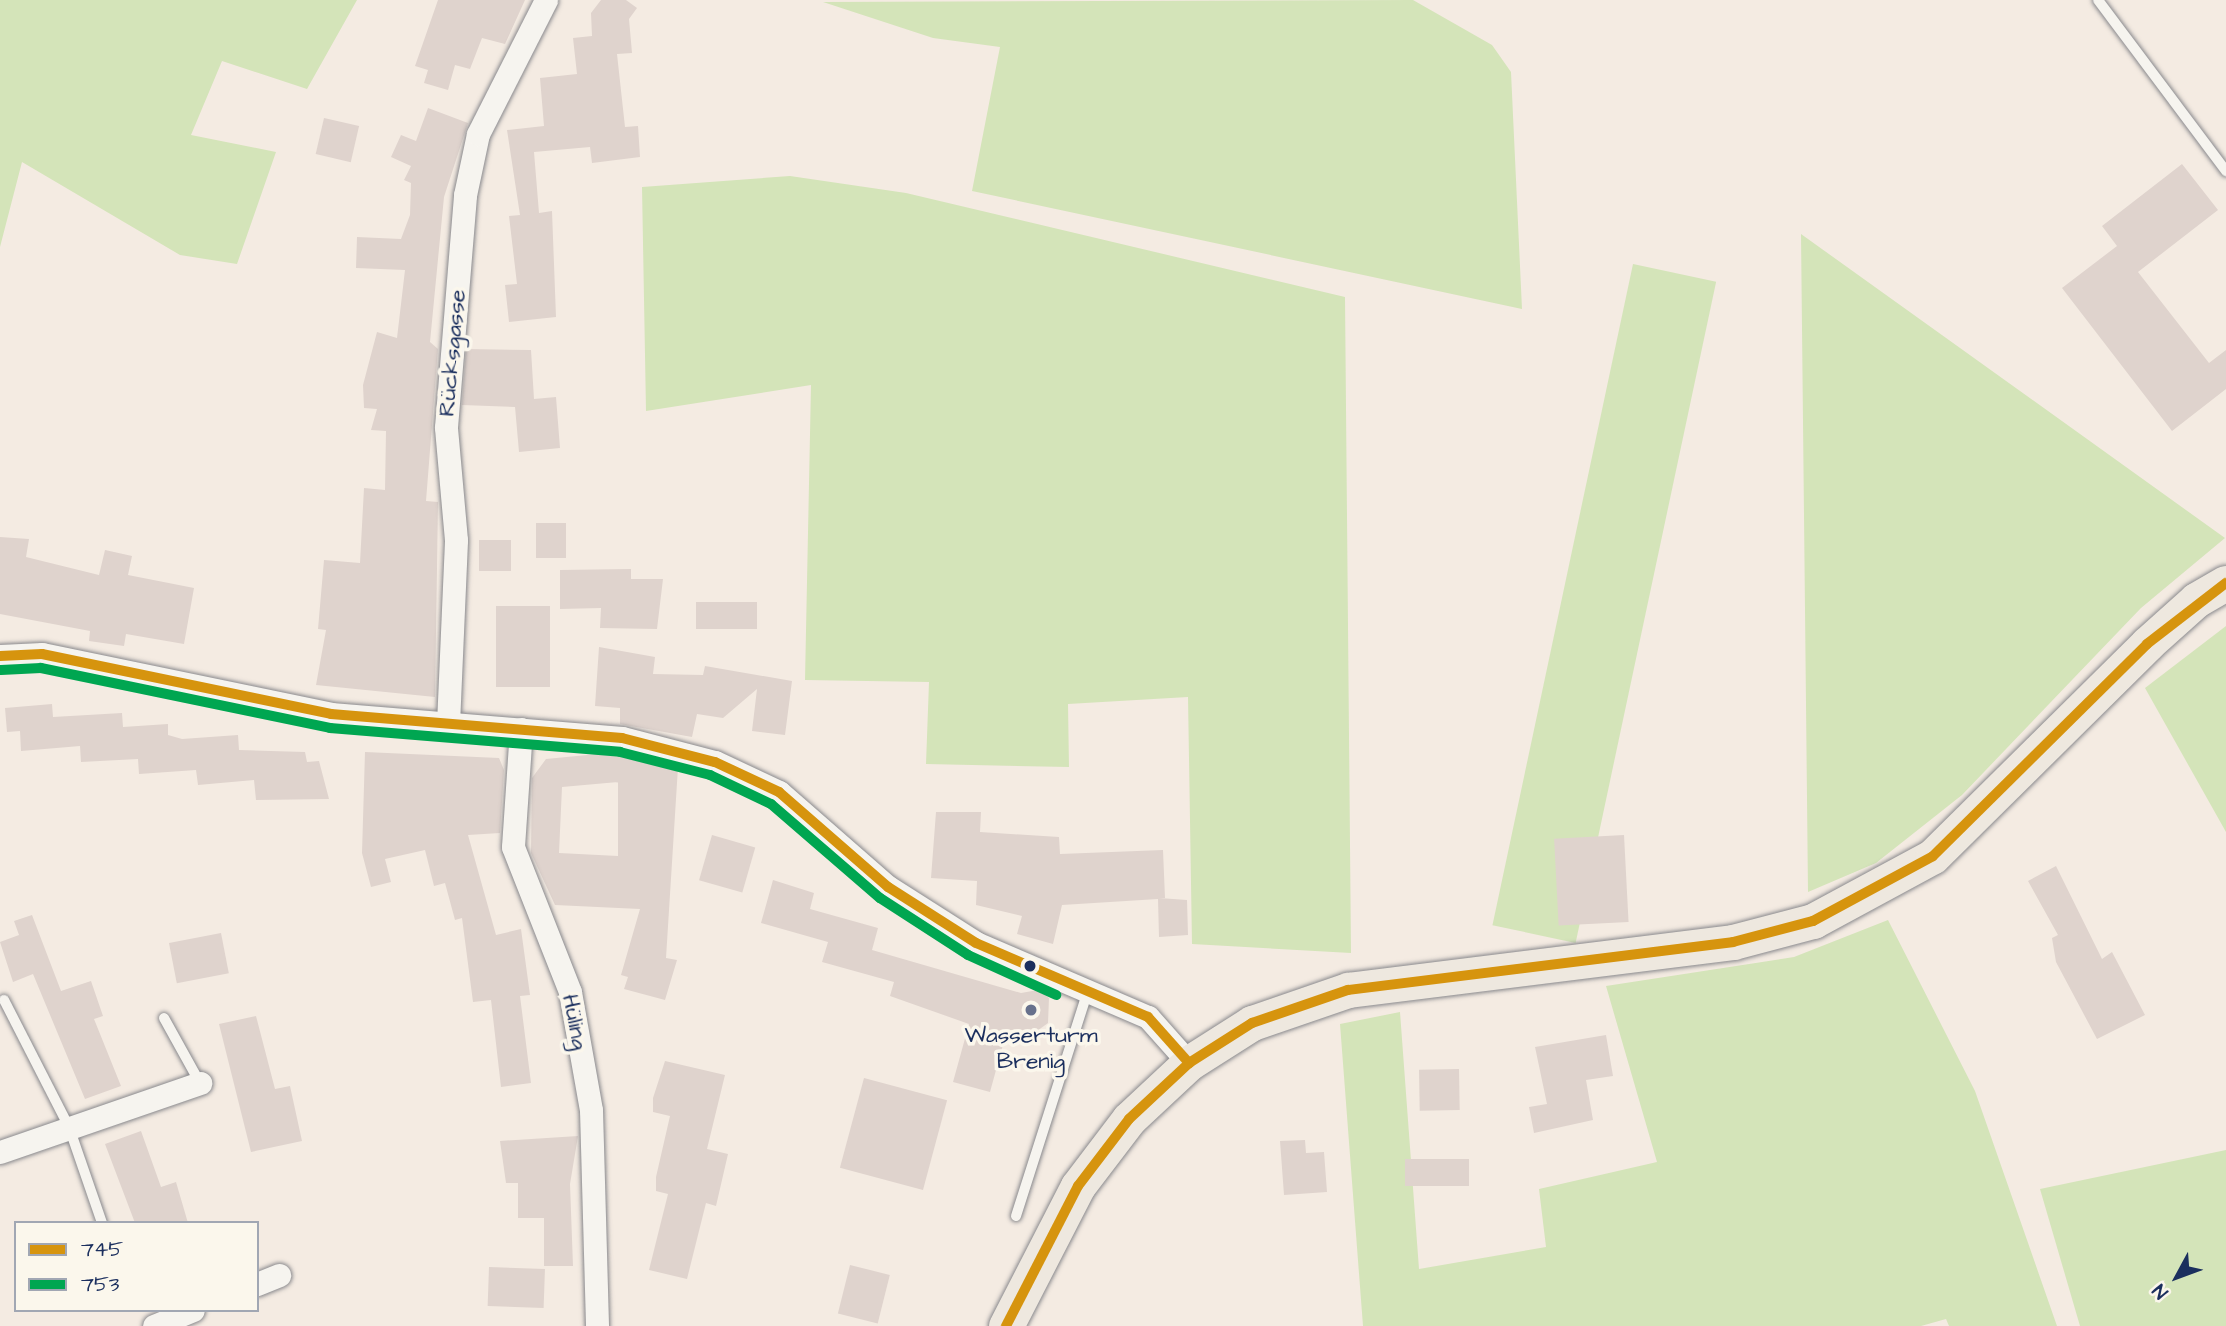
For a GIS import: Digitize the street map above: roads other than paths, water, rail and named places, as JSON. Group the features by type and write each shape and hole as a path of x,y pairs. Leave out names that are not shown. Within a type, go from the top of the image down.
{"main road":[{"path":"1006,1326 1078,1186 1129,1119 1189,1063 1252,1023 1349,990 1733,942 1813,921 1933,856 2147,644 2196,600 2226,583"}],"street":[{"name":"Rücksgasse","path":"448,724 456,540 446,427 465,195 478,134 546,0"},
{"path":"0,656 41,654 331,714 622,738 715,762 779,792 888,887 976,943 1148,1017 1189,1063"},
{"name":"Hüling","path":"521,729 513,847 570,992 582,1058 591,1110 597,1326"},
{"path":"0,1152 200,1083"},
{"path":"154,1326 187,1312"}],"lane":[{"path":"2098,0 2226,171"},
{"path":"1016,1216 1088,991"},
{"path":"4,1000 69,1127 101,1221"},
{"path":"163,1018 200,1083"}],"place":[{"name":"Wasserturm Brenig","path":"1031,1010"}]}
